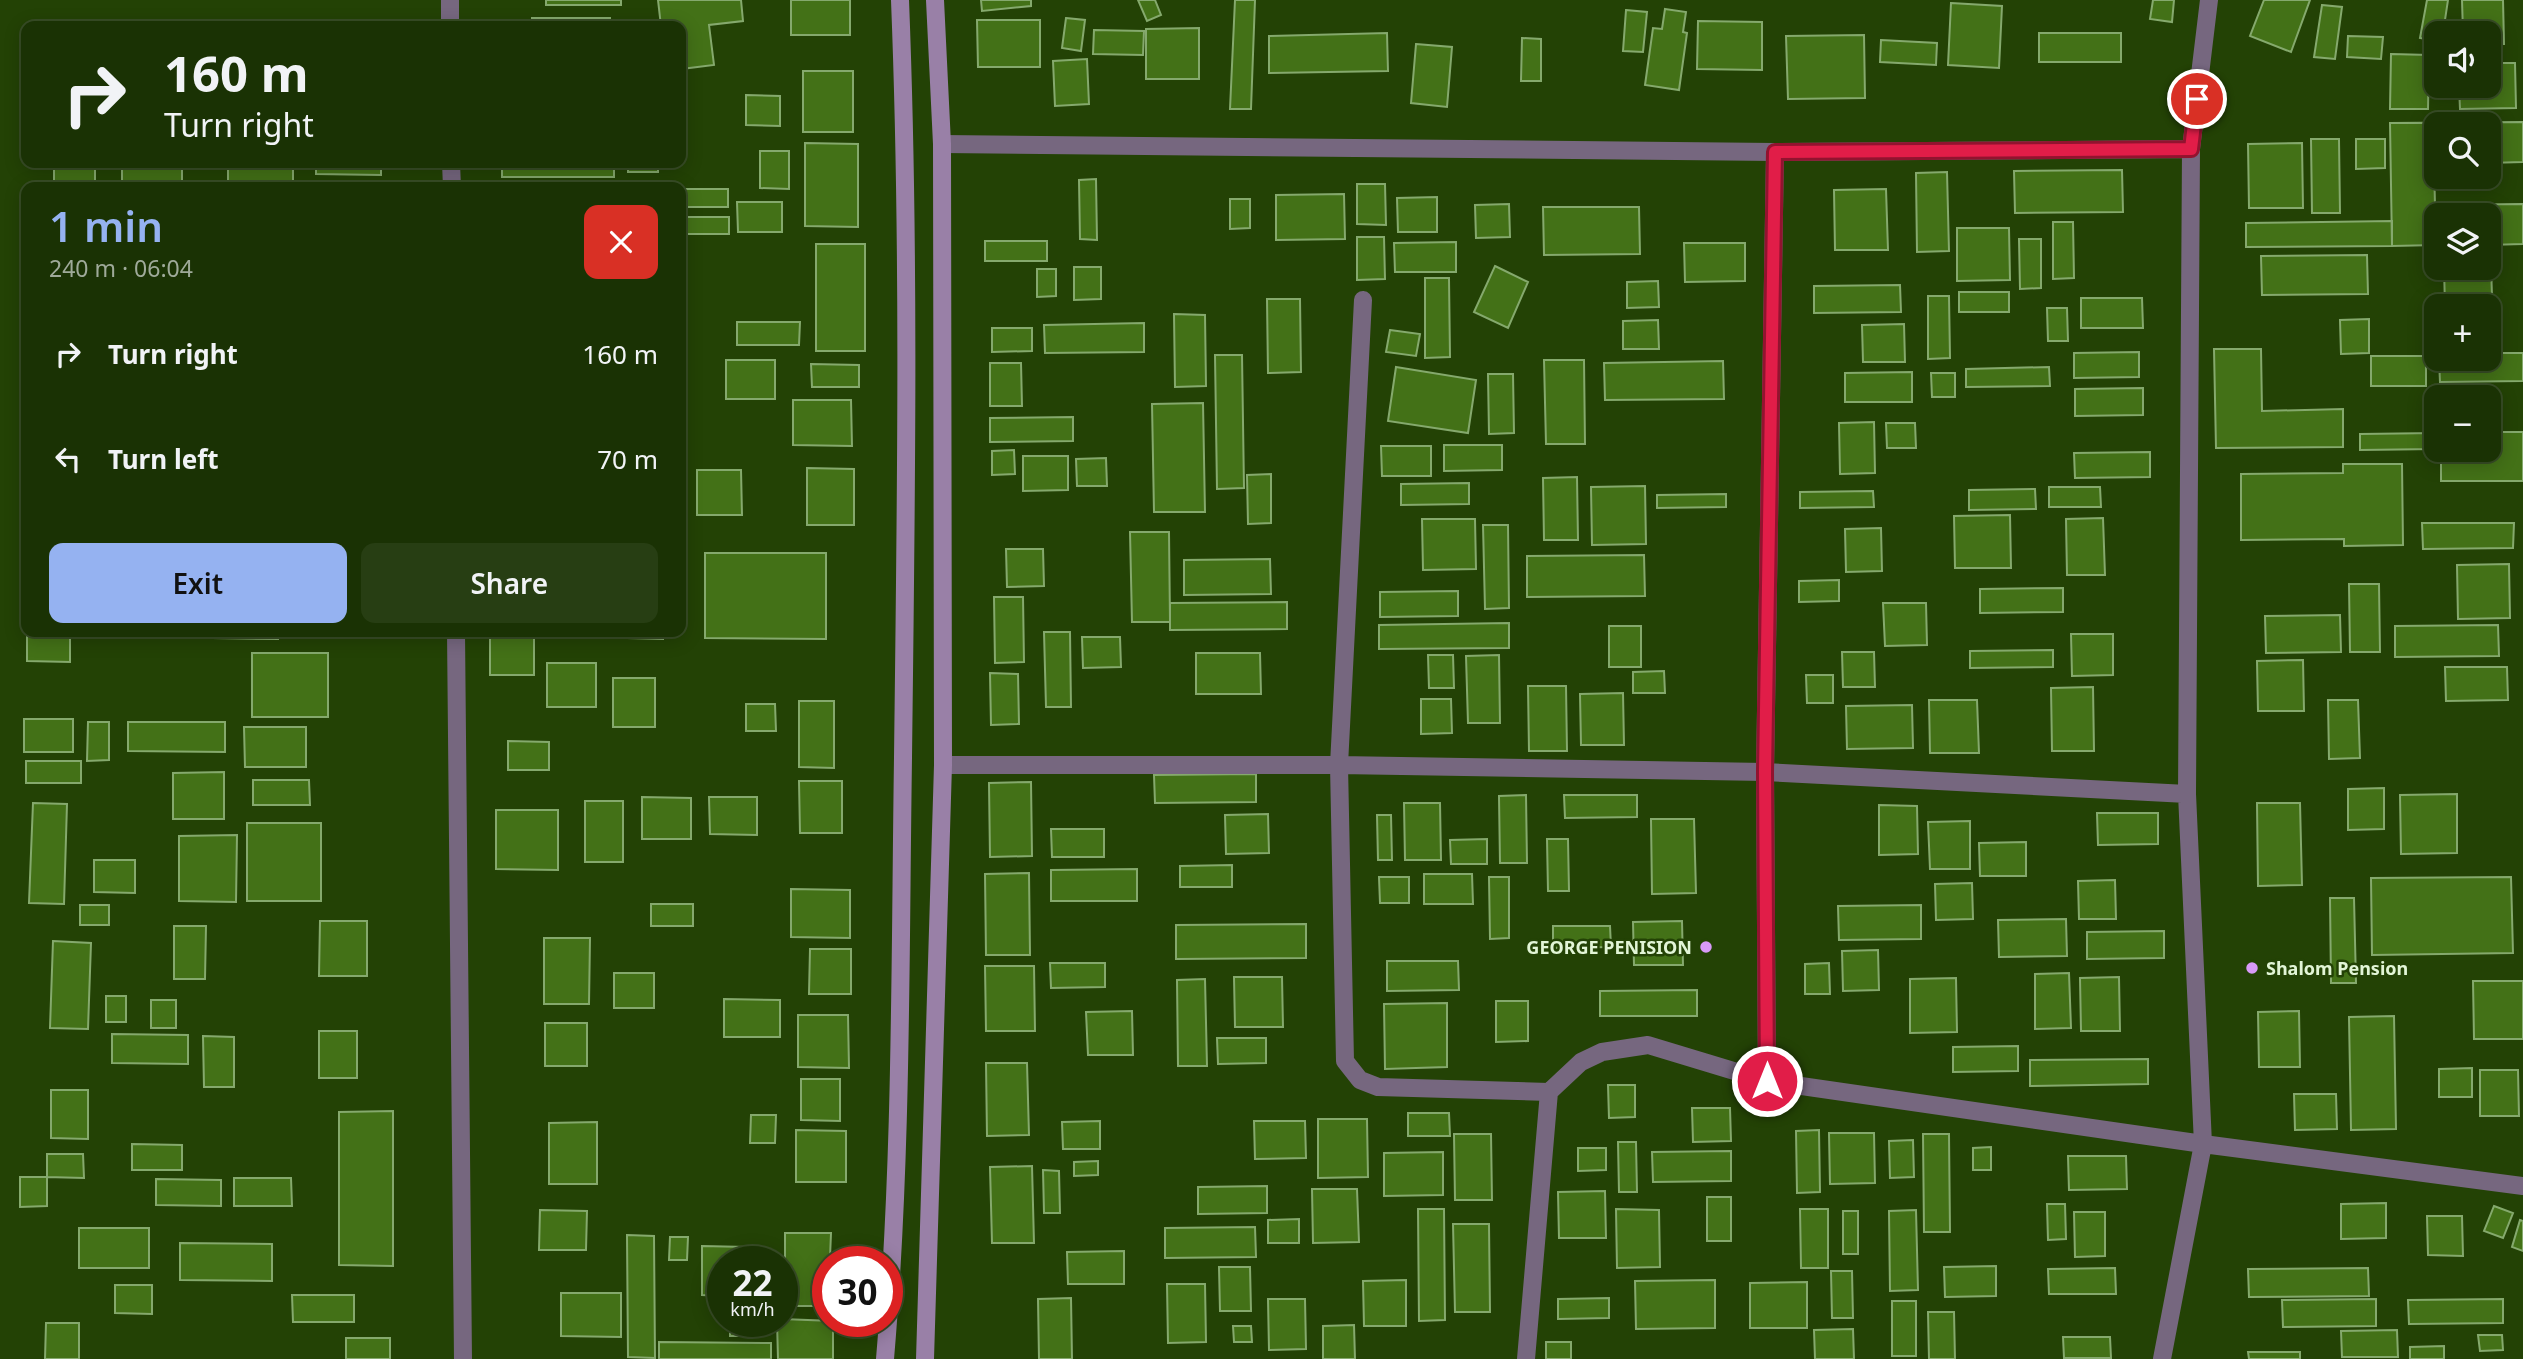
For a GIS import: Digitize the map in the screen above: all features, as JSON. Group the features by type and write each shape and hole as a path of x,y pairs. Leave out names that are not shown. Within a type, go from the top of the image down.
{"street":[{"path":"450,0 450,21"},
{"path":"885,1359 900,1017 905,620 906,334 900,0"},
{"path":"925,1359 943,765 942,144 935,0"},
{"path":"2162,1359 2203,1144 2187,794 2191,149 2209,0"},
{"path":"942,144 1775,152 2191,149"},
{"path":"1767,1081 1765,772 1775,152"},
{"path":"1363,300 1339,765 1345,1061 1360,1080 1378,1087 1549,1092"},
{"path":"456,637 463,1359"},
{"path":"943,765 1339,765 1765,772 2187,794"},
{"path":"1526,1359 1549,1092 1581,1062 1602,1052 1648,1045 1767,1081 2203,1144 2523,1186"}],"building":[{"path":"546,0 621,0 621,5 546,5"},
{"path":"658,0 741,0 743,21 709,25 714,65 686,68 686,21 660,21"},
{"path":"791,0 850,0 850,35 791,35"},
{"path":"981,0 1031,0 1031,6 982,11"},
{"path":"1138,0 1155,0 1161,15 1147,21"},
{"path":"1235,0 1255,0 1251,109 1230,109"},
{"path":"2153,0 2174,0 2172,22 2150,19"},
{"path":"2264,0 2310,0 2291,52 2250,36"},
{"path":"2427,0 2448,0 2445,21 2424,21 2424,39 2420,38"},
{"path":"2462,0 2503,0 2504,44 2501,44 2501,21 2463,21"},
{"path":"1951,3 2002,6 1999,68 1948,65"},
{"path":"2322,5 2342,7 2335,59 2314,57"},
{"path":"1665,9 1686,12 1683,32 1687,33 1679,90 1645,85 1653,28 1662,29"},
{"path":"1626,10 1647,12 1643,52 1623,51"},
{"path":"532,18 610,18 610,21 532,21"},
{"path":"1066,18 1085,20 1081,51 1062,48"},
{"path":"977,20 1040,20 1040,67 978,67"},
{"path":"1698,21 1762,22 1762,70 1697,69"},
{"path":"1199,28 1199,79 1146,79 1146,29"},
{"path":"1094,30 1144,31 1143,55 1093,54"},
{"path":"1387,33 1388,71 1269,73 1269,36"},
{"path":"2039,33 2121,33 2121,62 2039,62"},
{"path":"1864,35 1865,98 1788,99 1786,36"},
{"path":"2348,36 2383,37 2381,59 2347,57"},
{"path":"1522,38 1541,39 1541,81 1521,81"},
{"path":"1881,40 1937,43 1936,65 1880,62"},
{"path":"1416,44 1452,47 1447,107 1411,103"},
{"path":"2391,54 2424,55 2424,98 2428,98 2428,109 2390,109"},
{"path":"1087,59 1089,104 1055,106 1053,61"},
{"path":"2501,63 2515,63 2516,108 2460,109 2460,98 2501,98"},
{"path":"803,71 853,71 853,132 803,132"},
{"path":"746,95 780,96 780,126 746,125"},
{"path":"2501,122 2523,122 2523,162 2501,163"},
{"path":"2390,123 2424,123 2424,189 2435,189 2435,203 2424,203 2424,245 2392,246"},
{"path":"2311,139 2339,139 2340,213 2312,213"},
{"path":"2356,139 2385,139 2385,168 2356,169"},
{"path":"805,143 858,144 858,227 805,226"},
{"path":"2302,143 2303,208 2249,208 2248,144"},
{"path":"760,151 789,151 789,189 760,188"},
{"path":"54,168 95,168 95,182 54,182"},
{"path":"122,168 182,168 182,182 122,182"},
{"path":"228,168 293,168 293,182 228,182"},
{"path":"316,168 381,168 381,175 316,174"},
{"path":"502,168 614,168 614,177 502,177"},
{"path":"628,168 658,168 658,172 628,172"},
{"path":"2122,170 2123,212 2015,213 2014,171"},
{"path":"1947,172 1949,251 1917,252 1916,173"},
{"path":"1096,179 1097,240 1080,239 1079,180"},
{"path":"1357,184 1385,184 1386,225 1357,224"},
{"path":"686,189 728,189 728,207 686,207"},
{"path":"1886,189 1888,250 1835,250 1834,190"},
{"path":"1344,194 1345,239 1276,240 1276,195"},
{"path":"1437,197 1437,232 1398,232 1397,198"},
{"path":"1230,199 1250,199 1250,228 1230,229"},
{"path":"737,202 782,202 782,232 738,232"},
{"path":"1509,204 1510,237 1476,238 1475,205"},
{"path":"2501,204 2523,204 2523,244 2501,245"},
{"path":"1543,207 1639,207 1640,254 1544,255"},
{"path":"686,217 729,217 729,234 686,234"},
{"path":"2392,221 2392,246 2246,247 2246,223"},
{"path":"2053,222 2073,222 2074,278 2053,279"},
{"path":"1957,228 2009,228 2010,280 1957,281"},
{"path":"1357,237 1384,237 1385,279 1357,280"},
{"path":"2019,239 2041,239 2041,288 2020,289"},
{"path":"985,241 1047,241 1047,261 985,261"},
{"path":"1456,242 1456,272 1395,272 1394,243"},
{"path":"1684,243 1745,243 1745,281 1685,282"},
{"path":"816,244 865,244 865,351 816,351"},
{"path":"2367,255 2368,294 2262,295 2261,256"},
{"path":"1495,266 1528,282 1508,328 1474,312"},
{"path":"1074,267 1101,267 1101,299 1074,300"},
{"path":"1037,269 1056,269 1056,296 1037,297"},
{"path":"1425,278 1449,278 1450,357 1425,358"},
{"path":"2444,280 2491,280 2492,294 2445,294"},
{"path":"1658,281 1659,307 1627,308 1627,282"},
{"path":"1900,285 1901,312 1814,313 1814,286"},
{"path":"1959,292 2009,292 2009,312 1959,312"},
{"path":"1928,296 1949,296 1950,358 1928,359"},
{"path":"2081,298 2142,298 2143,328 2081,328"},
{"path":"1267,299 1300,299 1301,372 1268,373"},
{"path":"2047,308 2067,308 2068,341 2048,341"},
{"path":"1174,314 1205,315 1206,386 1175,387"},
{"path":"2369,319 2369,353 2341,354 2340,320"},
{"path":"1658,320 1659,349 1623,349 1623,321"},
{"path":"737,322 800,322 799,345 737,345"},
{"path":"1144,323 1144,352 1045,353 1044,325"},
{"path":"1904,324 1905,362 1863,362 1862,325"},
{"path":"992,328 1032,328 1032,351 992,352"},
{"path":"1390,330 1420,334 1416,356 1386,352"},
{"path":"2214,349 2261,349 2262,411 2343,409 2343,447 2216,448"},
{"path":"2139,352 2139,377 2074,378 2074,353"},
{"path":"2501,353 2523,353 2523,381 2440,382 2440,371 2501,371"},
{"path":"1215,355 1242,355 1244,488 1217,489"},
{"path":"2371,356 2424,356 2426,385 2371,386"},
{"path":"726,360 775,360 775,399 726,399"},
{"path":"1544,360 1584,360 1585,444 1546,444"},
{"path":"1723,361 1724,399 1605,400 1604,363"},
{"path":"990,363 1021,363 1022,406 990,406"},
{"path":"811,364 859,365 859,387 812,387"},
{"path":"1396,367 1476,380 1468,433 1388,421"},
{"path":"2049,367 2050,386 1966,387 1966,369"},
{"path":"1912,372 1912,402 1845,402 1845,373"},
{"path":"1931,373 1955,373 1955,397 1932,397"},
{"path":"1488,374 1513,374 1514,433 1489,434"},
{"path":"2143,388 2143,415 2075,416 2075,389"},
{"path":"793,400 851,400 852,446 793,445"},
{"path":"1203,403 1205,512 1154,512 1152,404"},
{"path":"1073,417 1073,441 990,442 990,418"},
{"path":"1874,422 1875,473 1840,474 1839,423"},
{"path":"1886,423 1915,423 1916,448 1887,448"},
{"path":"2501,432 2523,432 2523,481 2441,481 2441,462 2501,462"},
{"path":"2424,433 2424,449 2360,450 2360,434"},
{"path":"1444,445 1502,445 1502,470 1444,471"},
{"path":"1381,446 1431,446 1431,476 1382,476"},
{"path":"1014,450 1015,474 992,475 992,451"},
{"path":"2150,452 2150,477 2075,478 2074,453"},
{"path":"1023,456 1068,456 1068,490 1023,491"},
{"path":"1106,458 1107,486 1077,486 1076,459"},
{"path":"2343,464 2402,464 2403,545 2344,546 2344,539 2241,540 2241,474 2343,473"},
{"path":"807,468 854,469 854,525 807,525"},
{"path":"697,470 741,470 742,515 697,515"},
{"path":"1271,474 1271,523 1248,524 1247,475"},
{"path":"1577,477 1578,540 1544,540 1543,478"},
{"path":"1469,483 1469,504 1401,505 1401,484"},
{"path":"1645,486 1646,544 1592,545 1591,487"},
{"path":"2049,487 2100,487 2101,507 2049,507"},
{"path":"2035,489 2036,509 1969,510 1969,490"},
{"path":"1873,491 1874,507 1800,508 1800,492"},
{"path":"1726,494 1726,507 1657,508 1657,495"},
{"path":"2010,515 2011,568 1955,568 1954,516"},
{"path":"2103,518 2105,575 2067,575 2066,519"},
{"path":"1422,519 1475,519 1476,569 1423,570"},
{"path":"2422,523 2514,523 2513,548 2423,549"},
{"path":"1483,525 1508,525 1509,608 1485,609"},
{"path":"1881,528 1882,571 1846,572 1845,529"},
{"path":"1130,532 1169,532 1170,622 1132,622"},
{"path":"1006,549 1043,549 1044,586 1007,587"},
{"path":"705,553 826,553 826,639 705,638"},
{"path":"1644,555 1645,596 1527,597 1527,556"},
{"path":"1270,559 1271,594 1184,595 1184,560"},
{"path":"2509,564 2510,618 2458,619 2457,565"},
{"path":"1839,580 1839,601 1799,602 1799,581"},
{"path":"2349,584 2379,584 2380,652 2350,652"},
{"path":"2063,588 2063,612 1980,613 1980,589"},
{"path":"1458,591 1458,616 1380,617 1380,592"},
{"path":"994,597 1023,597 1024,662 995,663"},
{"path":"1287,602 1287,629 1170,630 1170,603"},
{"path":"1883,603 1926,603 1927,645 1885,646"},
{"path":"2340,615 2341,652 2266,653 2265,616"},
{"path":"1509,623 1509,648 1379,649 1379,625"},
{"path":"2498,625 2499,656 2395,657 2395,626"},
{"path":"1609,626 1641,626 1641,667 1609,667"},
{"path":"1044,632 1070,632 1071,707 1046,707"},
{"path":"2071,634 2113,634 2113,675 2072,676"},
{"path":"27,637 70,637 70,662 27,661"},
{"path":"278,637 278,639 213,638"},
{"path":"490,637 534,637 534,675 490,675"},
{"path":"663,637 663,639 628,638"},
{"path":"1082,637 1120,637 1121,667 1083,668"},
{"path":"2053,650 2053,667 1970,668 1970,651"},
{"path":"1842,652 1874,652 1875,687 1843,687"},
{"path":"252,653 328,653 328,717 252,717"},
{"path":"1196,653 1260,653 1261,694 1196,694"},
{"path":"1428,655 1453,655 1454,688 1429,688"},
{"path":"1499,655 1500,723 1468,723 1466,656"},
{"path":"2303,660 2304,711 2258,711 2257,661"},
{"path":"547,663 596,663 596,707 547,707"},
{"path":"2445,667 2507,667 2508,700 2446,701"},
{"path":"1664,671 1665,693 1633,693 1633,672"},
{"path":"990,673 1018,674 1019,724 991,725"},
{"path":"1806,675 1833,675 1833,703 1807,703"},
{"path":"613,678 655,678 655,727 613,727"},
{"path":"1528,686 1566,686 1567,751 1529,751"},
{"path":"2093,687 2094,751 2052,751 2051,688"},
{"path":"1623,693 1624,745 1581,745 1580,694"},
{"path":"1421,699 1451,699 1452,733 1421,734"},
{"path":"1929,700 1977,700 1979,753 1930,753"},
{"path":"2328,700 2358,700 2360,758 2329,759"},
{"path":"799,701 834,701 834,768 799,767"},
{"path":"746,704 775,704 776,731 746,731"},
{"path":"1912,705 1913,748 1847,749 1846,706"},
{"path":"24,719 73,719 73,752 24,752"},
{"path":"88,722 109,722 109,760 87,761"},
{"path":"128,722 225,722 225,752 128,751"},
{"path":"244,727 306,727 306,767 245,767"},
{"path":"508,741 549,742 549,770 508,770"},
{"path":"26,761 81,761 81,783 26,783"},
{"path":"224,772 224,819 173,819 173,773"},
{"path":"1256,774 1256,802 1155,803 1154,775"},
{"path":"253,780 309,780 310,805 253,805"},
{"path":"799,781 842,781 842,833 800,833"},
{"path":"1031,782 1032,856 990,857 989,783"},
{"path":"2384,788 2384,829 2348,830 2348,789"},
{"path":"2457,794 2457,853 2401,854 2400,795"},
{"path":"1526,795 1527,863 1500,863 1499,796"},
{"path":"1564,795 1637,795 1637,817 1565,818"},
{"path":"642,797 691,798 691,839 642,839"},
{"path":"709,797 757,797 757,835 710,834"},
{"path":"585,801 623,801 623,862 585,862"},
{"path":"33,803 67,804 64,904 29,903"},
{"path":"1404,803 1440,803 1441,860 1405,860"},
{"path":"2257,803 2300,803 2302,885 2258,886"},
{"path":"1879,805 1917,806 1918,854 1879,855"},
{"path":"496,810 558,810 558,870 496,869"},
{"path":"2097,813 2158,813 2158,844 2098,845"},
{"path":"1268,814 1269,853 1226,854 1225,815"},
{"path":"1377,815 1391,815 1392,860 1378,860"},
{"path":"1651,819 1694,819 1696,893 1652,894"},
{"path":"1970,821 1970,869 1930,869 1928,822"},
{"path":"247,823 321,823 321,901 247,901"},
{"path":"1051,829 1104,829 1104,857 1052,857"},
{"path":"237,835 236,902 179,901 179,836"},
{"path":"1487,839 1487,864 1451,864 1450,840"},
{"path":"1547,839 1568,839 1569,891 1548,891"},
{"path":"2026,842 2026,876 1980,876 1979,843"},
{"path":"94,860 135,860 135,893 94,892"},
{"path":"1232,865 1232,887 1180,887 1180,866"},
{"path":"1137,869 1137,901 1051,901 1051,870"},
{"path":"1029,873 1030,955 986,955 985,874"},
{"path":"1424,874 1472,874 1473,904 1424,904"},
{"path":"1379,877 1409,877 1409,903 1380,903"},
{"path":"1489,877 1509,877 1509,938 1490,939"},
{"path":"2511,877 2513,953 2372,955 2371,878"},
{"path":"2115,880 2116,919 2079,919 2078,881"},
{"path":"1972,883 1973,919 1936,920 1935,884"},
{"path":"791,889 850,890 850,938 791,937"},
{"path":"2330,898 2354,898 2356,983 2331,983"},
{"path":"651,904 693,904 693,926 651,926"},
{"path":"80,905 109,905 109,925 80,925"},
{"path":"1921,905 1921,939 1839,940 1838,906"},
{"path":"2066,919 2067,956 1999,957 1998,920"},
{"path":"320,921 367,921 367,976 319,976"},
{"path":"1682,921 1683,965 1634,965 1633,922"},
{"path":"1306,924 1306,958 1176,959 1176,925"},
{"path":"174,926 206,926 205,979 174,979"},
{"path":"1553,926 1610,926 1611,947 1553,948"},
{"path":"2164,931 2164,958 2087,959 2087,932"},
{"path":"544,938 590,938 589,1004 544,1004"},
{"path":"53,941 91,943 88,1029 50,1028"},
{"path":"810,949 851,949 851,994 809,994"},
{"path":"1878,950 1879,990 1843,991 1842,951"},
{"path":"1387,961 1458,961 1459,990 1387,991"},
{"path":"1050,963 1105,963 1105,987 1051,988"},
{"path":"1829,963 1830,994 1805,994 1805,964"},
{"path":"985,966 1034,966 1035,1031 986,1031"},
{"path":"614,973 654,973 654,1008 614,1008"},
{"path":"2069,973 2071,1028 2035,1029 2035,974"},
{"path":"1234,977 1282,977 1283,1027 1235,1027"},
{"path":"2119,977 2120,1031 2081,1031 2080,978"},
{"path":"1956,978 1957,1032 1910,1033 1910,979"},
{"path":"1205,979 1207,1066 1178,1066 1177,980"},
{"path":"2473,981 2523,981 2523,1039 2474,1039"},
{"path":"1697,990 1697,1016 1600,1016 1600,991"},
{"path":"106,996 126,996 126,1022 106,1022"},
{"path":"724,999 780,1000 780,1037 724,1037"},
{"path":"151,1000 176,1000 176,1028 151,1028"},
{"path":"1496,1001 1528,1001 1528,1041 1496,1042"},
{"path":"1447,1003 1447,1067 1385,1069 1384,1004"},
{"path":"1132,1011 1133,1055 1088,1055 1086,1012"},
{"path":"2299,1011 2300,1067 2259,1067 2258,1012"},
{"path":"798,1015 848,1015 849,1068 798,1067"},
{"path":"2394,1016 2396,1129 2351,1130 2349,1017"},
{"path":"545,1023 587,1023 587,1066 545,1066"},
{"path":"319,1031 357,1031 357,1078 319,1078"},
{"path":"112,1034 188,1035 188,1064 112,1063"},
{"path":"203,1036 234,1037 234,1087 204,1087"},
{"path":"1217,1038 1266,1038 1266,1063 1218,1064"},
{"path":"2018,1046 2018,1071 1953,1072 1953,1047"},
{"path":"2148,1059 2148,1084 2030,1086 2030,1060"},
{"path":"986,1063 1027,1063 1029,1135 987,1136"},
{"path":"2472,1068 2472,1097 2439,1097 2439,1069"},
{"path":"2480,1070 2518,1070 2519,1116 2480,1116"},
{"path":"801,1079 840,1079 840,1121 801,1120"},
{"path":"1608,1085 1635,1085 1635,1117 1609,1118"},
{"path":"51,1090 88,1090 88,1139 51,1138"},
{"path":"2294,1094 2336,1094 2337,1129 2295,1130"},
{"path":"1692,1108 1730,1108 1731,1141 1693,1142"},
{"path":"393,1111 393,1266 339,1265 339,1112"},
{"path":"1408,1113 1449,1113 1450,1136 1408,1136"},
{"path":"751,1115 776,1115 775,1143 750,1143"},
{"path":"1318,1119 1367,1119 1368,1177 1318,1178"},
{"path":"1100,1121 1100,1149 1063,1149 1062,1122"},
{"path":"1254,1121 1305,1121 1306,1158 1255,1159"},
{"path":"597,1122 597,1184 549,1184 549,1123"},
{"path":"796,1130 846,1131 846,1182 796,1182"},
{"path":"1819,1130 1820,1192 1797,1193 1796,1131"},
{"path":"1829,1133 1874,1133 1875,1183 1830,1184"},
{"path":"1454,1134 1491,1134 1492,1200 1455,1200"},
{"path":"1923,1134 1949,1134 1950,1232 1924,1232"},
{"path":"1913,1140 1914,1177 1890,1178 1889,1141"},
{"path":"1618,1142 1636,1142 1637,1192 1619,1192"},
{"path":"132,1144 182,1145 182,1170 132,1170"},
{"path":"1991,1147 1991,1170 1973,1170 1973,1148"},
{"path":"1578,1148 1606,1148 1606,1170 1578,1171"},
{"path":"1731,1151 1731,1181 1653,1182 1652,1152"},
{"path":"1443,1152 1443,1195 1384,1196 1384,1153"},
{"path":"47,1154 83,1154 84,1178 47,1177"},
{"path":"2068,1156 2126,1156 2127,1189 2069,1190"},
{"path":"1098,1161 1098,1175 1074,1176 1074,1162"},
{"path":"1032,1166 1034,1243 992,1243 990,1167"},
{"path":"1043,1170 1059,1171 1060,1213 1044,1213"},
{"path":"20,1177 47,1177 47,1206 20,1207"},
{"path":"234,1178 291,1178 292,1206 234,1206"},
{"path":"156,1179 221,1180 221,1206 156,1205"},
{"path":"1267,1186 1267,1213 1198,1214 1198,1187"},
{"path":"1312,1189 1357,1189 1359,1242 1313,1243"},
{"path":"1605,1191 1606,1238 1559,1238 1558,1192"},
{"path":"1707,1197 1731,1197 1731,1241 1707,1241"},
{"path":"2386,1203 2386,1238 2341,1239 2341,1204"},
{"path":"2047,1204 2065,1204 2066,1239 2048,1240"},
{"path":"2494,1206 2513,1213 2503,1238 2484,1231"},
{"path":"1418,1209 1444,1209 1445,1320 1419,1321"},
{"path":"1616,1209 1659,1210 1660,1267 1617,1268"},
{"path":"1800,1209 1828,1209 1828,1268 1801,1268"},
{"path":"540,1210 587,1211 586,1250 539,1250"},
{"path":"1916,1210 1918,1290 1890,1291 1889,1211"},
{"path":"1843,1211 1858,1211 1858,1254 1843,1254"},
{"path":"2074,1212 2105,1212 2105,1256 2075,1257"},
{"path":"2427,1216 2462,1216 2463,1256 2428,1255"},
{"path":"1299,1219 1299,1243 1268,1243 1268,1220"},
{"path":"2520,1220 2523,1221 2523,1251 2512,1247"},
{"path":"1453,1224 1489,1224 1490,1312 1455,1312"},
{"path":"1255,1227 1256,1257 1165,1258 1165,1228"},
{"path":"79,1228 149,1228 149,1268 79,1268"},
{"path":"785,1233 831,1233 830,1246 812,1246 812,1306 798,1306 798,1246 785,1246"},
{"path":"627,1235 654,1236 655,1358 628,1357"},
{"path":"670,1237 688,1237 687,1260 669,1260"},
{"path":"180,1243 272,1244 272,1281 180,1280"},
{"path":"702,1246 707,1246 707,1295 702,1295"},
{"path":"1124,1251 1124,1284 1068,1284 1067,1252"},
{"path":"1996,1266 1996,1296 1945,1297 1944,1267"},
{"path":"1219,1267 1250,1267 1251,1311 1220,1311"},
{"path":"2115,1268 2116,1294 2049,1294 2048,1269"},
{"path":"2368,1268 2369,1296 2249,1297 2248,1269"},
{"path":"1831,1271 1852,1271 1853,1318 1832,1318"},
{"path":"1406,1280 1406,1326 1364,1326 1363,1281"},
{"path":"1715,1280 1715,1328 1636,1329 1635,1281"},
{"path":"1807,1282 1807,1328 1750,1328 1750,1283"},
{"path":"1167,1284 1205,1284 1206,1342 1168,1343"},
{"path":"115,1285 152,1285 152,1314 115,1313"},
{"path":"561,1293 621,1293 621,1337 561,1336"},
{"path":"292,1295 354,1295 354,1322 293,1322"},
{"path":"1071,1298 1072,1359 1039,1359 1038,1299"},
{"path":"1609,1298 1609,1318 1558,1319 1558,1299"},
{"path":"1268,1299 1305,1299 1306,1349 1269,1350"},
{"path":"2376,1299 2376,1326 2283,1327 2282,1300"},
{"path":"2503,1299 2503,1323 2409,1324 2408,1300"},
{"path":"1892,1301 1916,1301 1916,1356 1892,1356"},
{"path":"1928,1312 1954,1312 1955,1359 1929,1359"},
{"path":"798,1320 812,1320 812,1337 833,1337 833,1359 778,1359 777,1337 798,1337"},
{"path":"46,1323 79,1323 79,1359 45,1359"},
{"path":"1354,1325 1355,1359 1323,1359 1323,1326"},
{"path":"1233,1326 1251,1326 1252,1342 1234,1342"},
{"path":"1853,1329 1854,1359 1815,1359 1814,1330"},
{"path":"2397,1330 2398,1357 2342,1357 2341,1331"},
{"path":"2478,1335 2502,1335 2503,1350 2480,1351"},
{"path":"2063,1337 2110,1337 2111,1358 2064,1358"},
{"path":"346,1338 390,1338 390,1359 346,1359"},
{"path":"659,1342 771,1343 771,1359 659,1359"},
{"path":"1546,1342 1571,1342 1571,1359 1546,1359"},
{"path":"2444,1346 2444,1359 2410,1359 2410,1347"},
{"path":"2248,1352 2300,1352 2300,1359 2249,1359"}],"place":[{"name":"GEORGE PENISION","path":"1706,947"},
{"name":"Shalom Pension","path":"2252,968"}],"route":[{"path":"1767,1081 1765,772 1775,152 2191,149 2197,99"}]}
